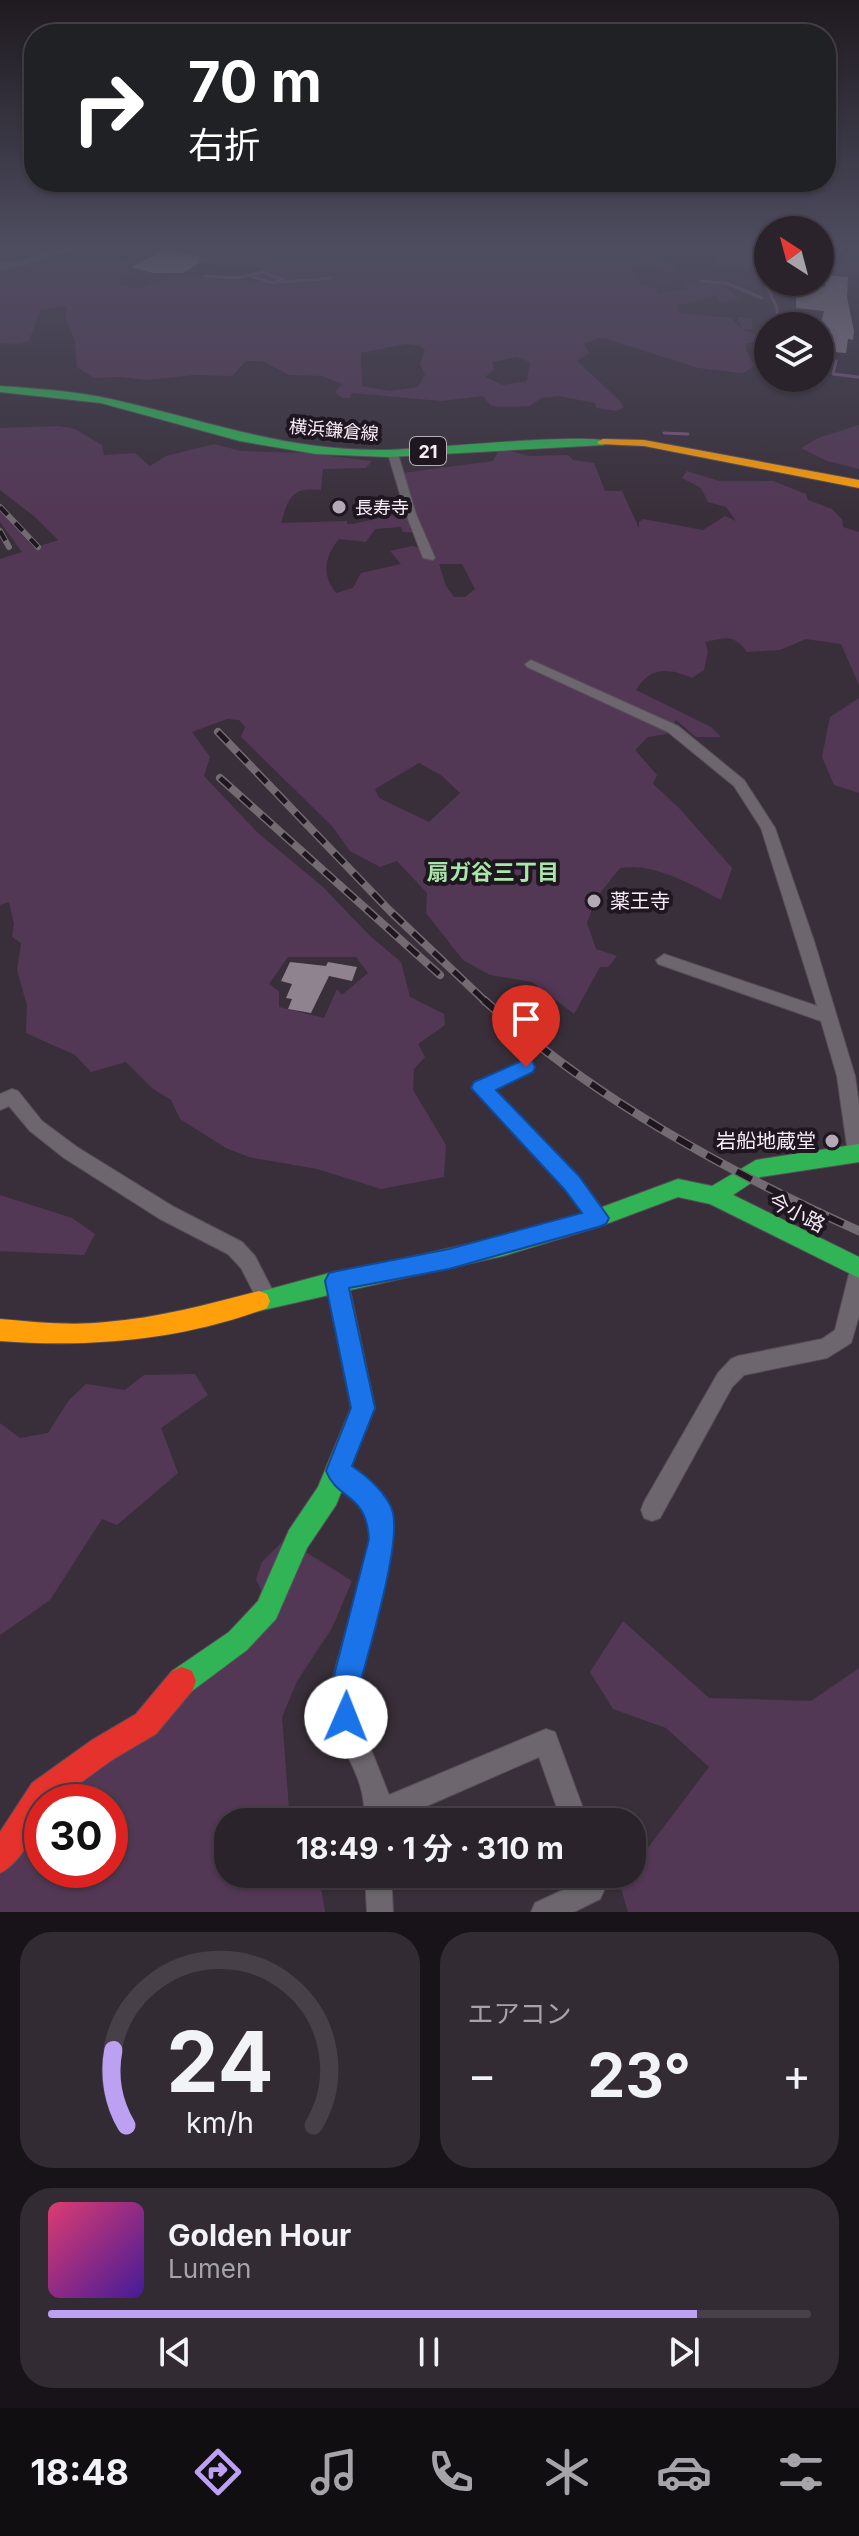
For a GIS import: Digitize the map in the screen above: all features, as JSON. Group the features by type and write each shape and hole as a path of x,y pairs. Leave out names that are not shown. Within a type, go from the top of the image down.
{"main road":[{"name":"横浜鎌倉線","path":"0,389 113,402 220,433 293,448 337,453 393,454 552,442 644,443 859,484"},
{"path":"714,1196 756,1169 858,1153"},
{"name":"今小路","path":"0,1330 66,1335 107,1333 172,1323 266,1297 462,1256 598,1218 678,1188 714,1196 859,1271"},
{"path":"0,1858 42,1793 102,1750 146,1724 182,1681 252,1628 271,1602 298,1539 327,1496 363,1408 337,1281"}],"street":[{"path":"393,454 411,514 429,558"},
{"path":"531,664 586,691 661,721 696,745 739,783 768,828 806,941 846,1076 858,1153"},
{"path":"664,960 827,1016"},
{"path":"526,1067 481,1088 572,1183 598,1218"},
{"path":"0,1103 12,1096 18,1107 45,1134 143,1196 152,1205 215,1237 244,1257 266,1297"},
{"path":"652,1510 725,1380 738,1366 827,1348 844,1336 859,1271"},
{"path":"338,1471 356,1484 380,1513 382,1539 341,1703 369,1767 376,1808"},
{"path":"398,1808 546,1741 570,1808"},
{"path":"379,1888 380,1912"},
{"path":"559,1909 592,1888"}],"shaded area":[{"path":"0,338 30,338 20,344 0,343"},
{"path":"74,338 598,338 584,344 589,353 577,361 624,407 617,411 596,408 595,403 559,396 541,398 530,406 500,407 490,405 483,396 441,401 352,393 350,398 342,398 335,392 342,384 322,376 289,375 262,361 246,361 232,376 195,375 146,380 94,378 77,367","holes":["405,344 425,350 420,364 425,375 418,387 389,391 362,386 361,353","517,357 530,362 527,381 503,385 485,377 494,370 492,362"]},
{"path":"601,338 754,338 754,342 746,343 746,350 754,366 743,373 698,368"},
{"path":"859,425 859,469 827,461 801,448 818,438"},
{"path":"59,426 75,429 102,445 104,455 135,453 150,466 166,456 214,444 241,451 306,453 372,461 366,468 323,469 321,490 304,490 293,495 281,523 347,521 347,524 352,524 412,511 402,473 493,461 499,450 529,456 568,455 573,460 594,463 605,491 622,491 639,528 639,522 643,519 703,530 725,516 736,521 726,507 708,502 701,488 682,478 687,471 719,481 773,481 806,494 808,500 832,509 842,519 843,527 859,532 859,685 841,644 806,639 780,650 747,652 733,639 705,642 708,651 704,670 692,678 661,671 642,682 636,690 711,727 721,737 696,737 676,720 666,734 648,737 635,750 657,775 653,784 679,808 732,868 721,900 659,872 646,868 620,868 596,898 587,923 596,949 617,956 608,967 600,967 574,1014 532,982 490,975 463,960 426,913 427,893 397,861 380,867 350,851 332,826 241,737 245,727 239,720 227,719 192,732 210,757 204,776 258,833 323,887 370,936 401,962 410,997 444,1014 445,1025 418,1044 425,1057 414,1069 413,1090 446,1145 444,1177 381,1189 317,1169 249,1157 226,1148 180,1119 171,1100 152,1088 126,1062 91,1072 75,1055 26,1033 27,1005 17,970 21,943 12,937 14,924 9,902 0,905 0,559 22,552 0,522 0,511 34,548 58,540 35,517 0,490 0,428","holes":["401,527 403,532 423,533 428,550 412,546 390,551 401,564 361,573 353,588 336,593 327,572 328,558 334,545 339,539 366,542 375,529","439,564 462,564 475,589 465,597 454,597 446,586","419,763 441,775 460,793 429,822 379,798 375,789","288,957 356,957 368,973 342,995 337,989 324,1018 279,1007 279,991 269,984"]},
{"path":"859,698 859,793 834,785 822,757 830,717"},
{"path":"0,1195 72,1218 95,1234 84,1255 0,1251"},
{"path":"195,1374 208,1395 161,1428 178,1473 117,1525 102,1519 50,1600 0,1635 0,1423 20,1438 48,1433 69,1400 86,1384 125,1390 144,1375"},
{"path":"285,1539 352,1581 332,1628 297,1681 282,1717 289,1808 214,1808 214,1888 321,1888 325,1912 0,1912 0,1866 24,1836 24,1888 128,1888 128,1784 76,1784 272,1613 256,1579 262,1562"},
{"path":"623,1621 709,1698 811,1701 859,1668 859,1912 628,1912 621,1888 646,1888 646,1850 709,1767 666,1728 613,1709 590,1672"}],"building":[{"path":"834,338 853,338 848,339 846,353 834,352"},
{"path":"290,962 326,966 328,962 357,967 352,981 329,976 311,1013 288,1009 292,999 286,998 292,984 281,981"}],"waterway":[{"path":"836,361 833,374 858,377"},
{"path":"664,433 688,434"}],"railway":[{"path":"0,507 38,547"},
{"path":"0,531 9,547"},
{"path":"218,732 389,910 486,1002"},
{"path":"220,778 440,975"},
{"path":"484,1000 570,1069 662,1130 759,1183 859,1231"}],"traffic: fast":[{"path":"0,389 101,400 265,443 316,451 424,452 603,442"},
{"path":"714,1196 756,1169 859,1153"},
{"path":"259,1301 503,1246 598,1218 678,1188 714,1196 859,1268"},
{"path":"182,1681 238,1641 267,1610 298,1539 327,1496 363,1408 337,1281"}],"traffic: slow":[{"path":"603,442 644,443 859,484"},
{"path":"0,1330 66,1334 125,1331 259,1301"}],"traffic: jam":[{"path":"0,1858 42,1793 102,1750 146,1724 182,1681"}],"place":[{"name":"長寿寺","path":"339,507"},
{"name":"薬王寺","path":"594,901"},
{"name":"岩船地蔵堂","path":"832,1141"}],"district":[{"name":"扇ガ谷三丁目","path":"493,872"}],"route":[{"path":"346,1717 341,1703 382,1539 380,1513 368,1496 338,1471 363,1408 337,1281 503,1246 598,1218 572,1183 481,1088 526,1067"}]}
